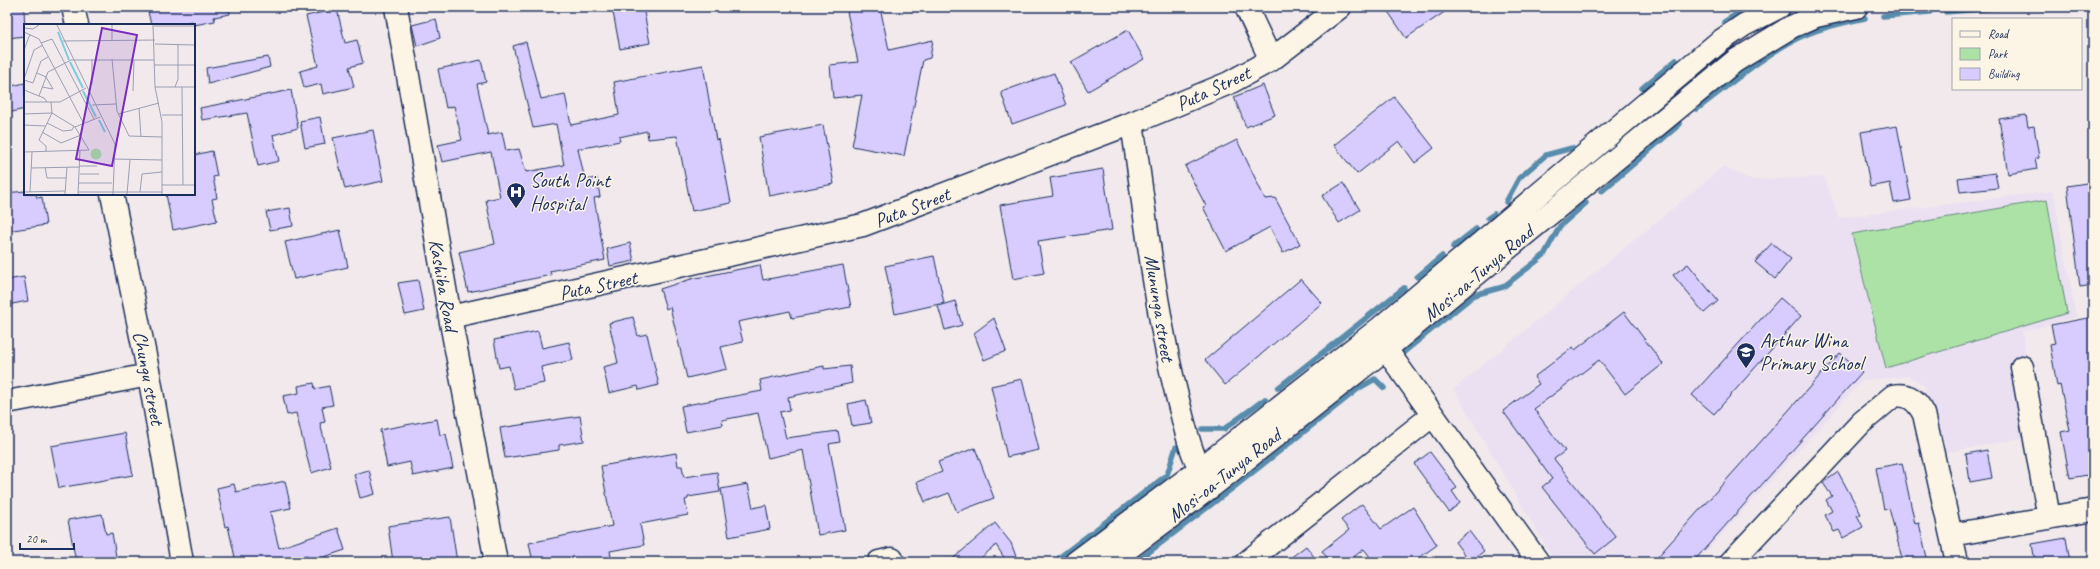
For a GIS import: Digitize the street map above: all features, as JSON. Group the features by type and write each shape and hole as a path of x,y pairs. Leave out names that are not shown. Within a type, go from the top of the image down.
{"street":[{"path":"73,7 77,24"},
{"name":"Kashiba Road","path":"396,7 450,317 496,562"},
{"path":"1246,7 1271,60"},
{"name":"Puta Street","path":"450,317 856,228 1132,123 1229,83 1271,60 1340,7"},
{"name":"Mosi-oa-Tunya Road","path":"1380,341 1719,42 1744,25 1779,7"},
{"name":"Mosi-oa-Tunya Road","path":"1110,562 1205,478 1735,61 1791,27 1816,16 1856,7"},
{"name":"Mununga street","path":"1132,123 1158,303 1172,377 1189,442 1205,478"},
{"name":"Chungu street","path":"112,195 149,375 182,562"},
{"path":"1380,341 1538,562"},
{"path":"2022,367 2049,518"},
{"path":"7,402 149,375"},
{"path":"1731,562 1861,423 1893,396 1909,396 1918,404 1924,414 1958,562"},
{"path":"1247,562 1433,415"},
{"name":"Mosi-oa-Tunya Road","path":"1076,562 1205,478"},
{"path":"1951,536 2093,510"}],"shaded area":[{"name":"Arthur Wina Primary School","path":"1723,167 1752,180 1824,177 1839,218 2053,191 2076,317 2022,332 2027,357 2012,362 2027,437 1943,453 1924,385 1909,376 1863,380 1696,562 1555,562 1454,389"}],"green space":[{"path":"2047,200 2067,313 1886,368 1852,234"}],"building":[{"path":"7,7 24,7 24,36 7,38"},
{"path":"147,7 229,7 230,14 214,17 215,21 195,25 192,21 179,24 151,24"},
{"path":"612,7 643,7 650,43 620,49"},
{"path":"846,7 880,7 889,50 933,40 930,58 923,60 904,156 852,146 862,95 833,98 830,65 858,62"},
{"path":"1385,7 1452,7 1406,38"},
{"path":"337,9 345,43 357,40 363,63 349,67 354,87 323,94 321,84 304,88 300,71 318,66 306,16"},
{"path":"436,19 440,38 417,46 412,25"},
{"path":"1128,30 1144,59 1088,91 1071,62"},
{"path":"526,42 541,99 565,94 571,125 619,115 614,82 703,65 716,140 719,139 731,203 692,211 677,136 648,139 647,131 619,137 620,141 578,149 585,180 597,178 600,197 594,198 605,260 550,271 551,275 468,292 459,252 495,244 486,200 500,197 491,152 442,162 438,145 462,140 454,106 446,108 438,69 481,60 486,82 477,84 488,135 502,132 506,151 519,149 526,172 564,165 556,124 533,128 513,46"},
{"path":"268,57 270,67 208,84 206,68"},
{"path":"1054,73 1066,105 1012,124 1001,92"},
{"path":"24,83 24,109 7,113 7,87"},
{"path":"1263,85 1275,115 1246,127 1234,97"},
{"path":"291,90 298,128 273,135 279,161 258,166 247,113 202,120 200,108"},
{"path":"1394,97 1434,148 1415,163 1399,141 1357,174 1334,145"},
{"path":"2026,115 2028,127 2034,126 2039,158 2035,159 2037,169 2008,174 1999,119"},
{"path":"320,117 325,144 305,148 300,121"},
{"path":"823,125 834,184 769,196 759,137"},
{"path":"1897,126 1911,200 1894,203 1890,183 1870,187 1861,132"},
{"path":"373,130 383,181 345,189 333,138"},
{"path":"1237,140 1265,199 1275,198 1300,244 1283,253 1270,227 1226,251 1203,207 1206,206 1185,166"},
{"path":"212,151 217,176 213,177 217,198 212,199 217,221 173,230 166,195 195,195 195,155"},
{"path":"1103,169 1112,230 1038,241 1044,273 1013,279 1000,205 1053,196 1050,178"},
{"path":"1995,173 1998,188 1960,192 1958,178"},
{"path":"2093,182 2093,285 2080,287 2067,186"},
{"path":"1343,183 1360,210 1339,223 1322,196"},
{"path":"24,191 24,195 36,195 37,198 42,197 46,225 7,231 7,193"},
{"path":"290,208 293,226 270,230 266,212"},
{"path":"340,230 348,267 294,279 285,242"},
{"path":"630,243 634,261 610,266 607,249"},
{"path":"1772,243 1791,259 1775,279 1755,262"},
{"path":"934,256 944,303 895,314 885,266"},
{"path":"1688,264 1718,301 1704,313 1673,275"},
{"path":"760,265 763,280 843,265 851,307 792,318 790,311 738,322 743,342 721,347 727,369 687,378 670,307 666,309 660,289 691,279"},
{"path":"24,277 28,301 7,305 7,280"},
{"path":"1301,279 1322,303 1225,385 1205,360"},
{"path":"418,280 424,311 405,315 398,283"},
{"path":"1780,298 1801,316 1714,414 1692,395"},
{"path":"955,301 962,325 945,330 938,306"},
{"path":"1624,312 1663,364 1625,394 1599,360 1534,409 1565,451 1554,459 1616,537 1595,554 1542,487 1552,479 1503,411 1539,384 1534,377 1573,347 1575,350"},
{"path":"633,317 638,336 647,334 659,385 639,390 638,386 609,393 603,367 618,363 609,323"},
{"path":"2093,317 2093,474 2070,478 2061,432 2070,430 2060,385 2057,386 2050,345 2055,344 2051,325"},
{"path":"994,318 1006,351 984,360 974,333"},
{"path":"538,331 542,348 569,342 573,360 541,367 544,383 514,389 509,366 499,368 494,340"},
{"path":"1840,353 1862,372 1693,562 1653,562"},
{"path":"824,366 824,369 850,366 852,383 788,397 790,410 780,412 786,438 838,431 840,442 829,444 845,530 818,535 803,450 768,458 758,413 722,420 723,425 686,432 681,406 762,391 760,380"},
{"path":"1022,379 1039,450 1007,457 991,386"},
{"path":"314,383 315,389 329,386 333,405 322,407 325,422 320,423 331,467 311,473 296,413 287,415 283,396 299,393 298,386"},
{"path":"866,400 871,423 852,426 848,404"},
{"path":"580,416 584,441 559,445 559,450 505,458 500,428"},
{"path":"437,419 440,435 446,434 453,468 413,476 410,462 387,467 380,430"},
{"path":"125,433 133,475 59,488 51,446"},
{"path":"975,448 994,498 957,512 949,493 925,502 917,482 942,472 938,462"},
{"path":"1987,450 1992,478 1970,482 1966,454"},
{"path":"1430,452 1457,488 1452,491 1460,503 1449,512 1414,464"},
{"path":"676,453 678,466 682,466 684,477 717,472 720,492 688,497 688,499 685,500 688,515 640,524 644,545 610,551 612,562 533,562 529,543 612,526 601,466"},
{"path":"1902,463 1915,524 1919,523 1928,562 1903,562 1889,508 1884,510 1876,468"},
{"path":"369,470 375,494 360,498 354,474"},
{"path":"1838,472 1861,514 1857,515 1863,527 1843,538 1839,530 1834,532 1825,515 1832,511 1826,500 1832,496 1823,483"},
{"path":"285,481 291,508 270,512 279,548 338,528 345,550 309,562 307,556 282,562 236,562 228,526 225,527 217,488 234,484 236,492"},
{"path":"748,484 753,508 766,505 770,529 729,537 721,489"},
{"path":"1362,504 1381,529 1413,507 1437,545 1413,562 1374,562 1364,549 1347,562 1330,562 1322,551 1349,530 1341,520"},
{"path":"102,514 106,534 112,533 117,562 76,562 68,520"},
{"path":"450,517 457,562 393,562 388,526"},
{"path":"995,523 1011,543 1018,562 1007,562 996,545 976,562 949,562"},
{"path":"1469,531 1484,551 1470,562 1455,542"},
{"path":"2066,538 2070,562 2035,562 2032,544"},
{"path":"1306,546 1318,562 1285,562"}],"waterway":[{"path":"1724,22 1747,7"},
{"path":"1946,12 2003,7"},
{"path":"1883,16 1930,12"},
{"path":"1697,109 1756,64 1792,41 1837,24 1865,18"},
{"path":"1642,88 1676,60"},
{"path":"1602,191 1680,124"},
{"path":"1506,202 1519,178 1546,155 1572,148"},
{"path":"1403,359 1401,355 1405,351 1474,295 1503,287 1544,255 1560,226 1586,203"},
{"path":"1488,218 1494,214"},
{"path":"1453,247 1476,229"},
{"path":"1417,277 1442,256"},
{"path":"1278,388 1404,288"},
{"path":"1136,562 1359,388 1375,379 1384,388"},
{"path":"1202,429 1224,429 1265,399"},
{"path":"1060,557 1167,475 1176,447"}],"place":[{"name":"South Point Hospital","path":"516,209"},
{"name":"Arthur Wina Primary School","path":"1746,369"}]}
